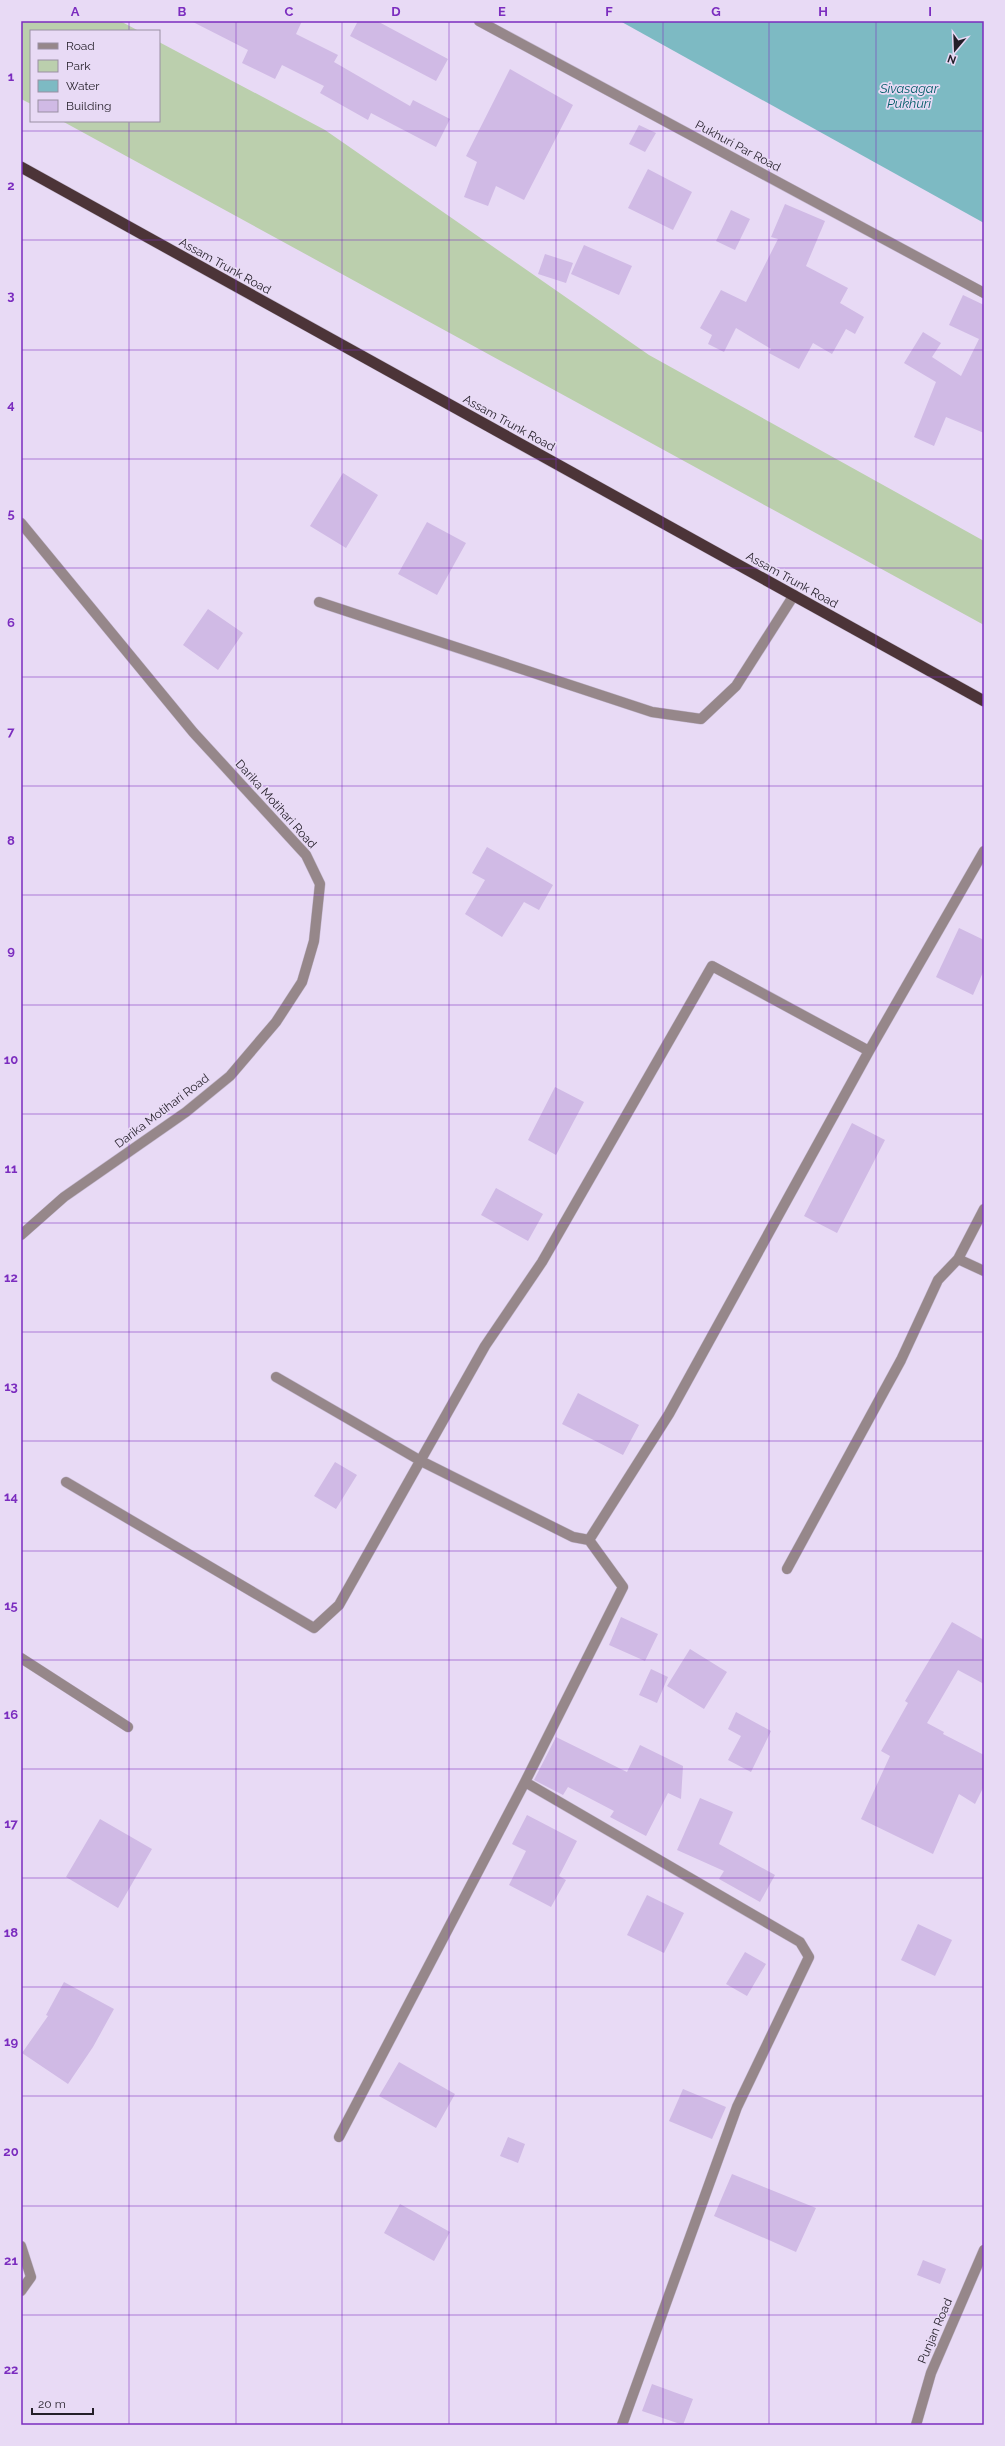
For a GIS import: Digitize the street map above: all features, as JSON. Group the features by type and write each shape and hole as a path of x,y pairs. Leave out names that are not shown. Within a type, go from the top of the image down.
{"highway":[{"name":"Assam Trunk Road","path":"21,167 984,700"}],"street":[{"name":"Pukhuri Par Road","path":"479,21 984,293"},
{"name":"Darika Motihari Road","path":"21,523 193,732 306,855 320,884 314,941 302,982 276,1022 256,1046 230,1076 186,1112 64,1197 21,1235"},
{"path":"319,602 652,712 701,719 736,686 794,595"},
{"path":"589,1540 669,1414 869,1051 984,851"},
{"path":"66,1482 314,1628 339,1605 485,1346 542,1262 712,966 869,1051"},
{"path":"788,1569 901,1360 938,1280 958,1259 984,1209"},
{"path":"958,1259 984,1271"},
{"path":"276,1376 421,1461 573,1537 589,1540 623,1587 525,1782 339,2137"},
{"path":"21,1658 128,1727"},
{"path":"525,1782 800,1942 809,1957 736,2108 622,2425"},
{"path":"21,2246 31,2276 21,2291"},
{"name":"Punjan Road","path":"916,2425 931,2373 984,2250"}],"green space":[{"path":"21,21 120,21 137,30 30,30 30,104 21,99"},
{"path":"160,43 325,130 649,355 984,541 984,625 64,122 160,122"}],"water":[{"name":"Sivasagar Pukhuri","path":"620,21 984,21 984,223"}],"building":[{"path":"191,21 302,21 296,34 338,55 334,62 410,106 413,100 450,119 436,147 371,113 368,120 320,93 324,86 282,65 275,79 242,63 248,50"},
{"path":"358,21 377,21 448,59 436,81 350,36"},
{"path":"510,69 573,105 524,200 496,186 488,206 464,197 477,162 466,156"},
{"path":"639,125 656,133 645,152 629,144"},
{"path":"648,169 692,192 673,230 628,208"},
{"path":"785,204 825,221 806,266 848,288 840,303 864,317 855,334 846,329 832,354 813,343 799,369 769,353 771,349 736,328 724,352 708,344 712,335 700,328 721,290 746,302 778,239 771,237"},
{"path":"731,210 750,219 735,250 716,241"},
{"path":"584,245 632,266 619,295 571,274"},
{"path":"545,254 573,263 566,283 538,274"},
{"path":"963,295 984,305 984,433 946,417 934,446 914,437 936,382 904,363 923,332 941,343 932,357 961,376 979,339 949,325"},
{"path":"343,473 378,495 346,548 310,526"},
{"path":"427,522 466,543 437,595 398,574"},
{"path":"208,609 243,633 218,670 183,645"},
{"path":"487,847 553,885 539,910 524,902 502,937 465,914 485,880 472,873"},
{"path":"959,928 984,940 984,970 973,995 936,977"},
{"path":"555,1087 584,1102 556,1155 528,1140"},
{"path":"852,1123 885,1140 837,1233 804,1216"},
{"path":"496,1188 543,1214 528,1241 481,1215"},
{"path":"578,1393 639,1425 623,1455 562,1424"},
{"path":"335,1462 357,1475 336,1509 314,1496"},
{"path":"621,1617 658,1634 645,1661 609,1645"},
{"path":"952,1622 984,1640 984,1684 958,1670 927,1723 944,1732 943,1734 984,1755 984,1786 975,1804 959,1794 933,1854 861,1819 890,1756 881,1751 908,1703 905,1701"},
{"path":"690,1649 727,1672 704,1709 667,1686"},
{"path":"651,1669 668,1677 657,1703 639,1695"},
{"path":"736,1712 771,1731 751,1772 728,1760 741,1736 728,1729"},
{"path":"556,1737 627,1772 640,1745 683,1766 681,1799 668,1793 646,1836 610,1817 614,1811 568,1787 563,1795 534,1780"},
{"path":"700,1798 733,1812 719,1844 775,1875 760,1902 719,1879 724,1871 677,1850"},
{"path":"527,1815 577,1841 559,1876 566,1880 551,1907 509,1885 526,1851 512,1844"},
{"path":"100,1819 152,1849 118,1908 66,1877"},
{"path":"647,1895 684,1913 664,1953 627,1935"},
{"path":"918,1924 952,1940 935,1976 901,1960"},
{"path":"745,1952 766,1964 747,1996 726,1984"},
{"path":"64,1982 114,2009 93,2047 68,2084 22,2053 48,2016 46,2015"},
{"path":"399,2062 455,2094 436,2128 379,2096"},
{"path":"683,2089 726,2107 712,2139 669,2121"},
{"path":"508,2137 525,2144 518,2163 500,2156"},
{"path":"732,2174 816,2208 796,2252 714,2216"},
{"path":"400,2204 450,2232 434,2261 384,2233"},
{"path":"923,2260 946,2269 940,2284 917,2275"},
{"path":"652,2384 693,2399 683,2425 642,2411"}]}
